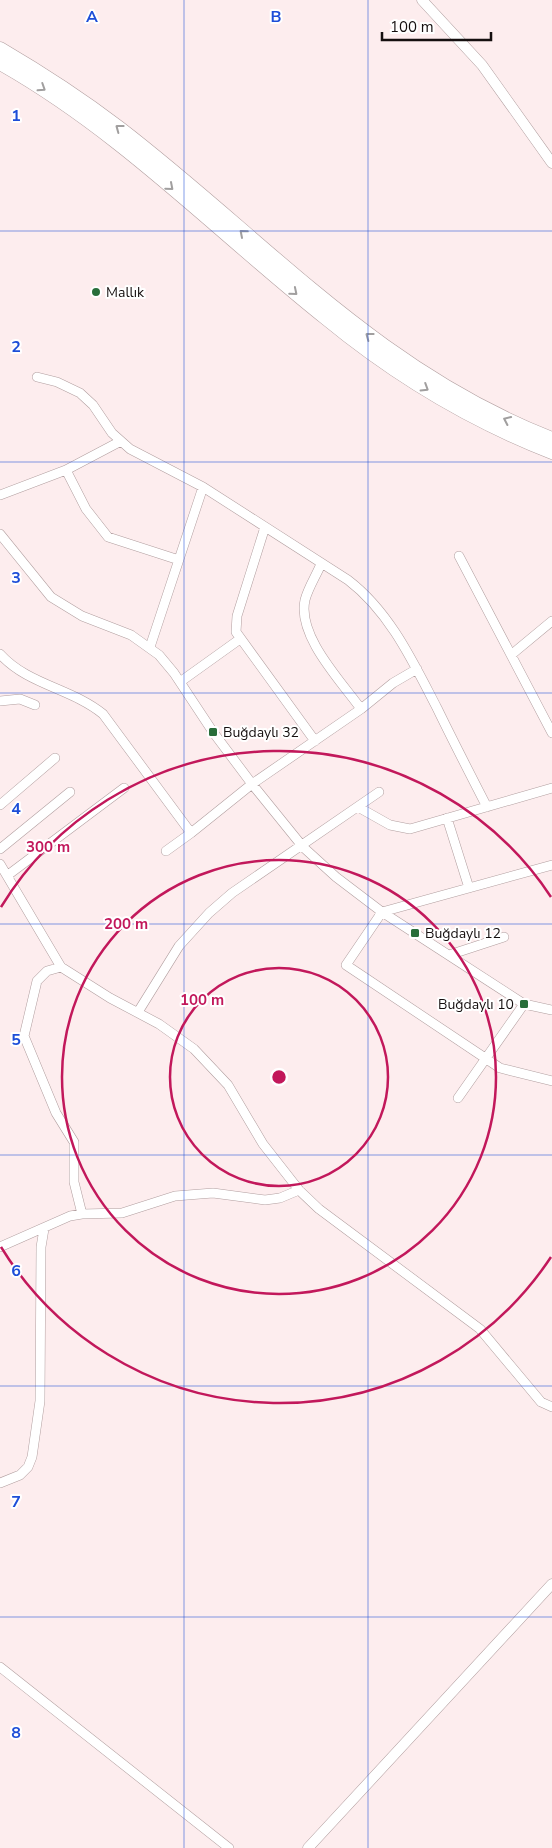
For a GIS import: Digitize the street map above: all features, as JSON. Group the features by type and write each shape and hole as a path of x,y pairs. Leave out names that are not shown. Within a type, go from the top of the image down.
{"highway":[{"path":"0,49 61,87 120,129 308,288 396,355 466,399 552,439"},
{"path":"0,63 54,96 111,137 326,319 374,354 461,410 552,452"}],"street":[{"path":"422,0 482,65 552,164"},
{"path":"38,377 66,386 85,397 121,441 140,455 203,487 348,580 372,601 417,669 487,807"},
{"path":"0,495 66,470 121,441"},
{"path":"66,470 86,509 108,537 179,560"},
{"path":"150,647 203,487"},
{"path":"265,527 237,616 236,626 240,640 315,741"},
{"path":"0,534 51,597 82,616 122,631 150,647 167,664 213,732 252,784 303,847 336,877 382,912 524,1004 552,1010"},
{"path":"459,556 552,733"},
{"path":"321,564 306,600 306,626 314,643 360,709"},
{"path":"511,655 552,621"},
{"path":"180,682 240,640"},
{"path":"0,654 28,676 83,700 103,714 191,833"},
{"path":"166,851 252,784 360,709 393,683 417,669"},
{"path":"0,701 20,699 35,705"},
{"path":"0,806 56,758"},
{"path":"8,875 124,788"},
{"path":"358,807 390,825 410,829 552,788"},
{"path":"0,849 70,792"},
{"path":"138,1012 179,946 198,923 232,893 303,847 379,792"},
{"path":"447,818 469,888"},
{"path":"0,864 61,967 181,1039 217,1072 228,1085 263,1144 299,1190 319,1209 480,1329 541,1402 552,1407"},
{"path":"552,864 382,912 346,964 500,1068 552,1080"},
{"path":"449,955 504,937"},
{"path":"61,967 47,971 37,981 24,1036 56,1113 74,1142 74,1182 82,1214"},
{"path":"458,1098 524,1004"},
{"path":"2,1248 70,1216 122,1213 161,1199 180,1195 213,1194 265,1200 280,1198 299,1190"},
{"path":"0,1483 20,1475 28,1467 32,1457 40,1401 41,1247 44,1229"},
{"path":"308,1848 552,1584"},
{"path":"0,1667 230,1848"}],"place":[{"name":"Mallık","path":"96,292"},
{"name":"Buğdaylı 32","path":"213,732"},
{"name":"Buğdaylı 12","path":"415,933"},
{"name":"Buğdaylı 10","path":"524,1004"}]}
